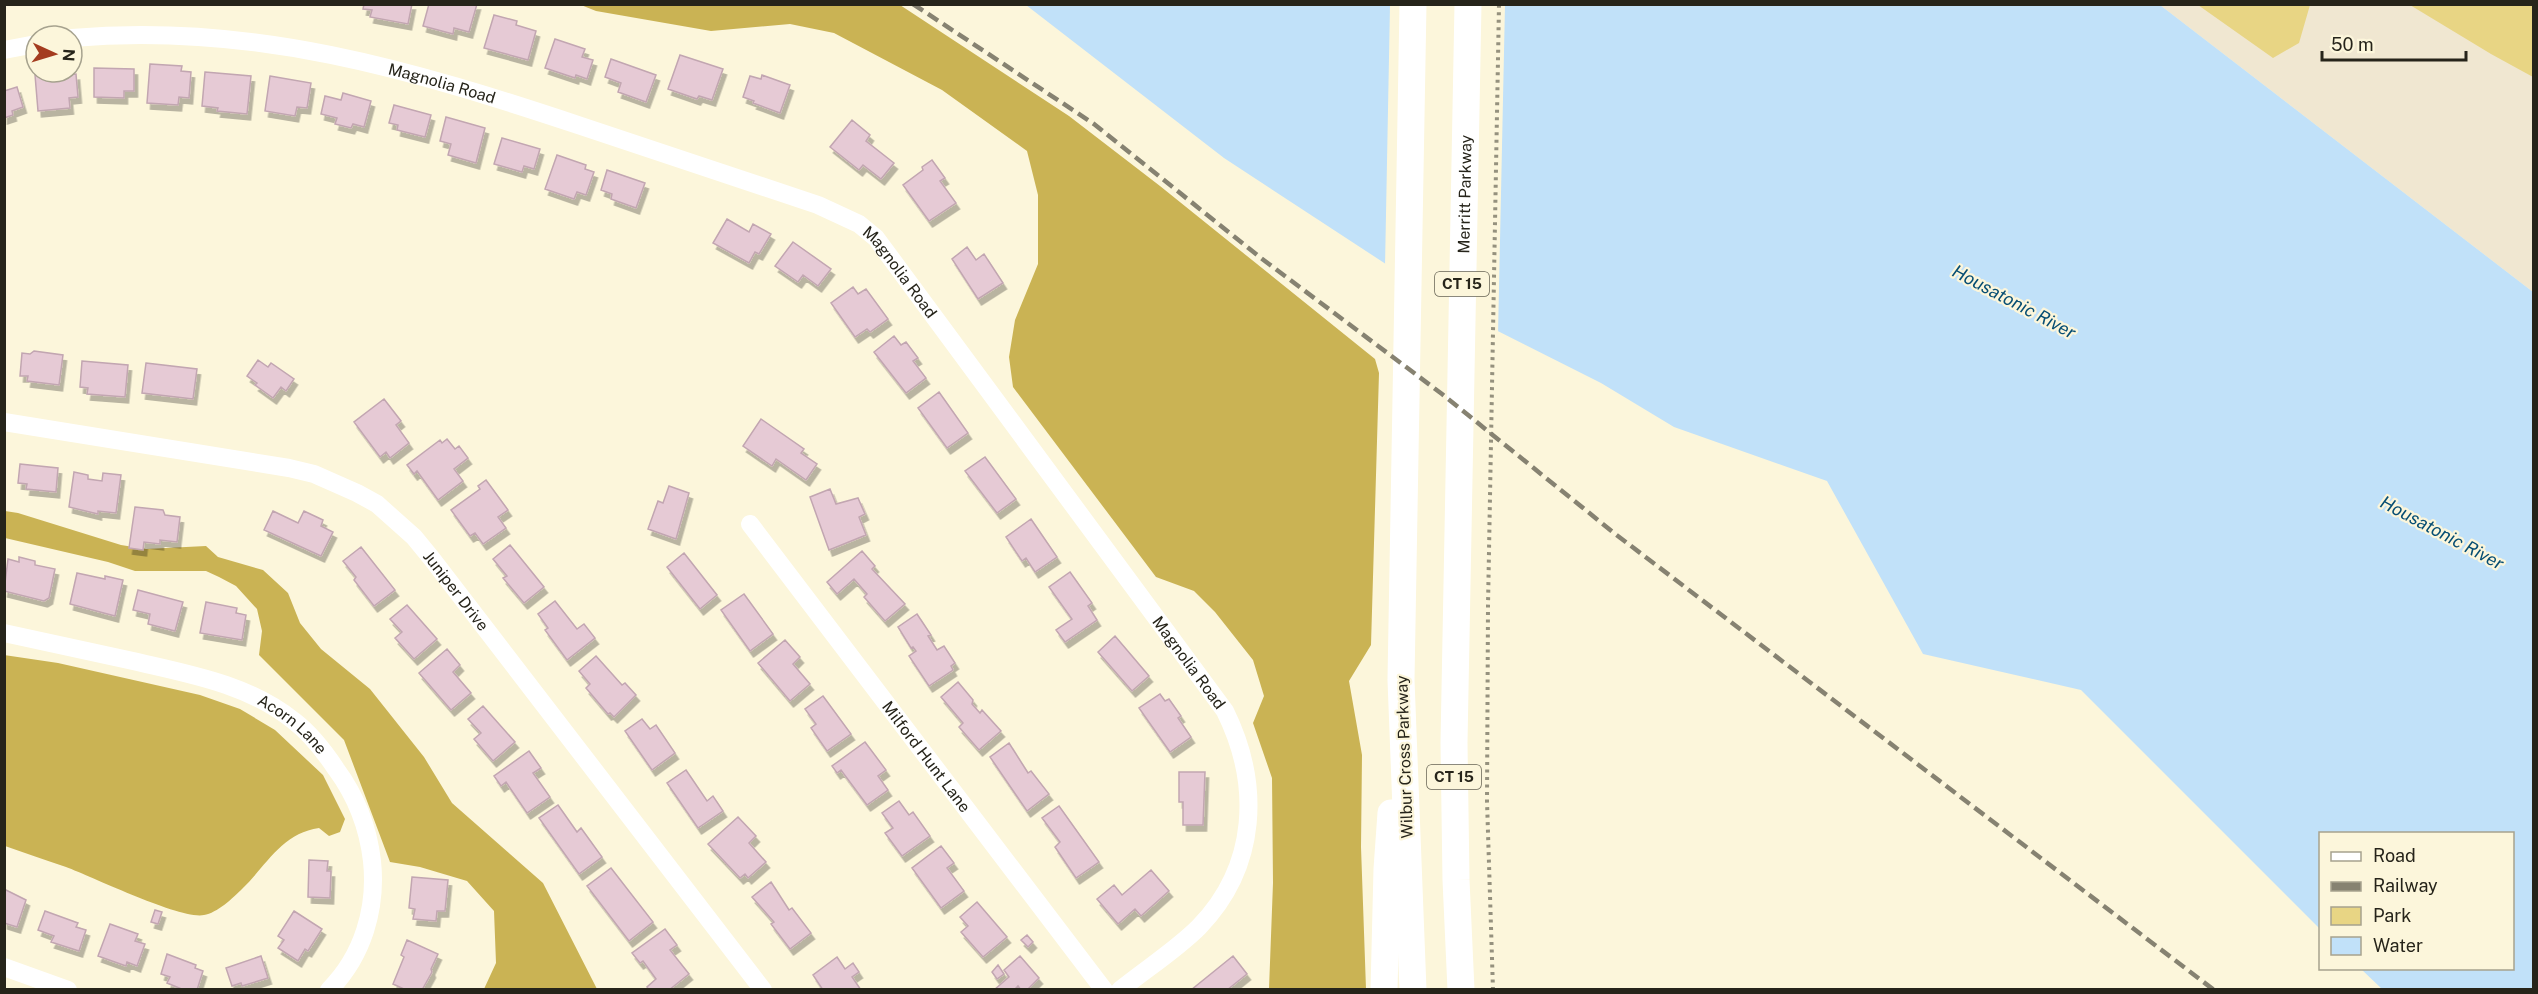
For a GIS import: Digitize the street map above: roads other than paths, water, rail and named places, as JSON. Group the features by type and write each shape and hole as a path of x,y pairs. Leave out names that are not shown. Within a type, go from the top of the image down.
{"highway":[{"name":"Wilbur Cross Parkway","path":"1413,4 1401,680 1413,990"},
{"name":"Merritt Parkway","path":"1461,990 1454,811 1468,4"},
{"path":"1384,990 1387,869 1401,680"}],"street":[{"name":"Magnolia Road","path":"84,37 143,34 217,38 321,52 395,68 465,87 818,205 859,224 876,238 1225,711 1243,754 1248,781 1248,826 1236,871 1226,892 1198,928 1120,990"},
{"path":"4,50 24,46"},
{"name":"Juniper Drive","path":"4,423 289,468 336,483 376,504 414,537 763,990"},
{"name":"Milford Hunt Lane","path":"750,524 1104,990"},
{"name":"Acorn Lane","path":"4,633 199,676 225,684 274,707 311,736 340,775 364,820 374,874 372,902 357,953 329,990"},
{"path":"4,967 68,990"}],"water":[{"name":"Housatonic River","path":"1026,5 2160,5 2533,292 2533,989 2382,989 2362,970 2514,970 2514,832 2319,832 2319,928 2081,690 1923,654 1827,481 1674,427 1601,383 1456,310 1224,158"}],"railway":[{"path":"913,4 1094,124 1261,258 1442,394 1614,533 2214,990"}]}
